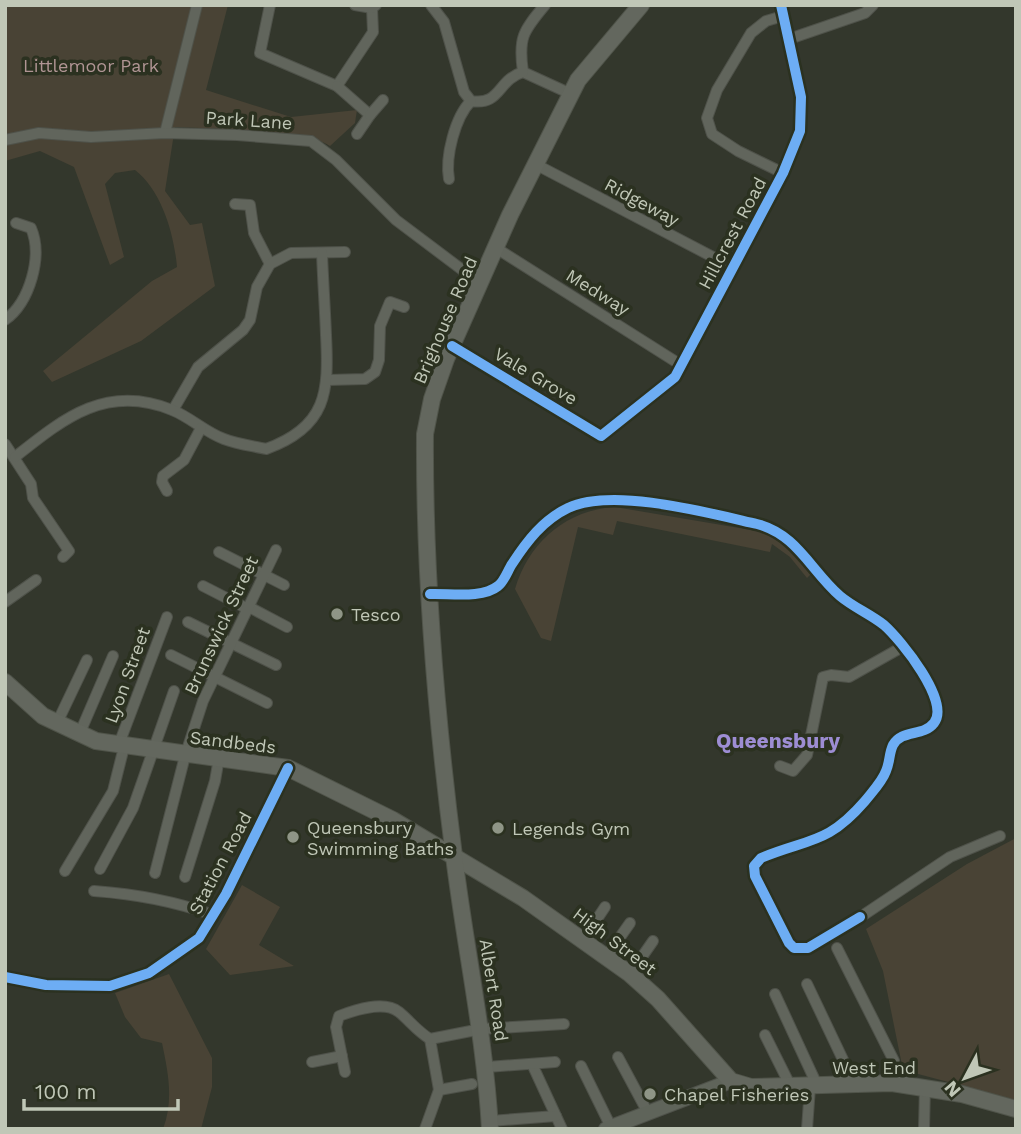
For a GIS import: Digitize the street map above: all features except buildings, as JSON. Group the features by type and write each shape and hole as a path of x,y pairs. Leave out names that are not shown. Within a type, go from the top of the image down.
{"main road":[{"name":"Brighouse Road","path":"454,858 432,662 425,434 432,399 452,346 496,248 570,94 592,62 641,5"},
{"name":"Sandbeds","path":"5,682 43,716 79,734 122,746 288,768 393,820 454,858"},
{"name":"High Street","path":"454,858 523,898 630,974 658,999 731,1081"},
{"name":"Albert Road","path":"454,858 481,1029 490,1125"},
{"name":"West End","path":"731,1081 751,1087 892,1083 925,1086 1016,1109"}],"street":[{"path":"165,133 197,5"},
{"path":"270,5 260,53 337,86 370,115"},
{"path":"337,86 373,32 374,7 355,5"},
{"path":"523,72 520,45 522,36 545,5"},
{"path":"789,39 865,13 873,5"},
{"path":"437,8 444,22 464,92 471,101 484,103 493,98 513,75 523,72 570,94"},
{"path":"782,10 751,33 717,90 707,118 712,134 738,151 783,173"},
{"name":"Hillcrest Road","path":"601,436 675,377 783,173 800,131 802,97 782,10"},
{"path":"357,134 383,100"},
{"path":"446,172 456,128 464,108 471,101"},
{"name":"Park Lane","path":"5,140 39,133 91,137 165,133 311,141 336,160 396,220 481,284"},
{"name":"Ridgeway","path":"535,164 734,268"},
{"path":"235,204 250,205 254,233 270,264"},
{"path":"5,320 13,314 34,274 35,237 32,228 16,223"},
{"name":"Medway","path":"496,248 681,365"},
{"path":"173,410 198,367 243,330 250,320 257,287 270,264 291,253 345,252"},
{"path":"15,457 65,418 84,409 133,402 173,410 201,428 235,442 267,449 302,430 322,403 328,380 322,253"},
{"path":"328,380 365,379 375,372 379,360 380,326 390,302 404,307"},
{"name":"Vale Grove","path":"452,346 601,436"},
{"path":"167,491 162,482 163,476 184,460 201,428"},
{"path":"5,444 31,484 33,498 69,552"},
{"path":"430,594 481,592 498,586 524,545 543,525 569,508 602,499 638,502 769,527 792,542 837,593 872,616 904,646 934,696 938,715 927,730 906,734 896,741 886,772 874,789 830,835 761,858 754,866 755,876 794,948 808,948 950,858 1000,836"},
{"name":"Brunswick Street","path":"155,873 185,755 215,676 276,550"},
{"path":"219,552 284,584"},
{"path":"5,602 36,580"},
{"path":"203,586 287,627"},
{"name":"Lyon Street","path":"65,871 113,791 122,746 167,617"},
{"path":"188,622 276,665"},
{"path":"793,771 807,755 823,677 849,677 904,646"},
{"path":"171,655 267,703"},
{"path":"79,734 113,656"},
{"path":"57,723 87,660"},
{"path":"100,869 133,808 174,691"},
{"path":"184,877 215,782 219,758"},
{"path":"780,766 793,771"},
{"name":"Station Road","path":"5,977 46,985 110,986 149,973 199,938 288,768"},
{"path":"793,771 797,783"},
{"path":"94,891 129,893 177,902 213,915"},
{"path":"583,940 605,907"},
{"path":"606,957 630,923"},
{"path":"630,974 653,941"},
{"path":"837,948 894,1061 892,1083"},
{"path":"807,984 855,1085"},
{"path":"775,994 814,1087 807,1129"},
{"path":"345,1072 336,1027 338,1016 358,1009 385,1007 398,1011 414,1030 429,1039 481,1029 564,1024"},
{"path":"765,1035 791,1087"},
{"path":"425,1129 439,1090 429,1039"},
{"path":"312,1062 342,1056"},
{"path":"618,1057 648,1113"},
{"path":"486,1067 555,1062"},
{"path":"532,1064 562,1129"},
{"path":"581,1066 609,1128 731,1081"},
{"path":"439,1090 472,1084"},
{"path":"924,1129 925,1086"},
{"path":"490,1125 556,1116"}],"green space":[{"name":"Littlemoor Park","path":"5,5 228,5 206,90 291,117 357,110 355,123 330,146 318,140 280,133 175,127 165,191 190,225 202,223 215,286 141,341 52,382 43,371 152,281 177,267 165,214 153,189 135,170 115,173 105,184 124,257 110,265 74,167 40,151 5,161"},
{"path":"615,507 763,532 785,545 811,574 807,578 790,557 772,544 770,552 617,521 613,535 578,527 551,641 541,638 515,589 521,572 540,543 566,522 597,509"},
{"path":"1016,838 1016,1100 903,1070 883,971 866,929 967,864"},
{"path":"242,885 280,907 259,945 294,966 230,975 206,949"},
{"path":"169,974 212,1058 212,1087 201,1129 163,1129 169,1097 162,1043 141,1038 125,1017 115,993"}],"cycle path":[{"path":"452,346 601,436 675,377 783,173 800,131 801,97 781,5"},
{"path":"430,594 483,593 498,586 524,547 543,525 568,508 587,502 610,500 661,504 757,524 783,536 803,554 840,596 879,621 892,633 922,672 936,701 934,723 924,730 897,740 882,779 852,815 828,833 761,858 754,866 755,876 794,948 808,948 860,917"},
{"path":"5,977 46,985 110,986 149,973 199,938 226,894 288,768"}],"place":[{"name":"Tesco","path":"337,614"},
{"name":"Legends Gym","path":"498,828"},
{"name":"Queensbury Swimming Baths","path":"293,837"},
{"name":"Chapel Fisheries","path":"650,1094"}],"district":[{"name":"Queensbury","path":"778,740"}]}
